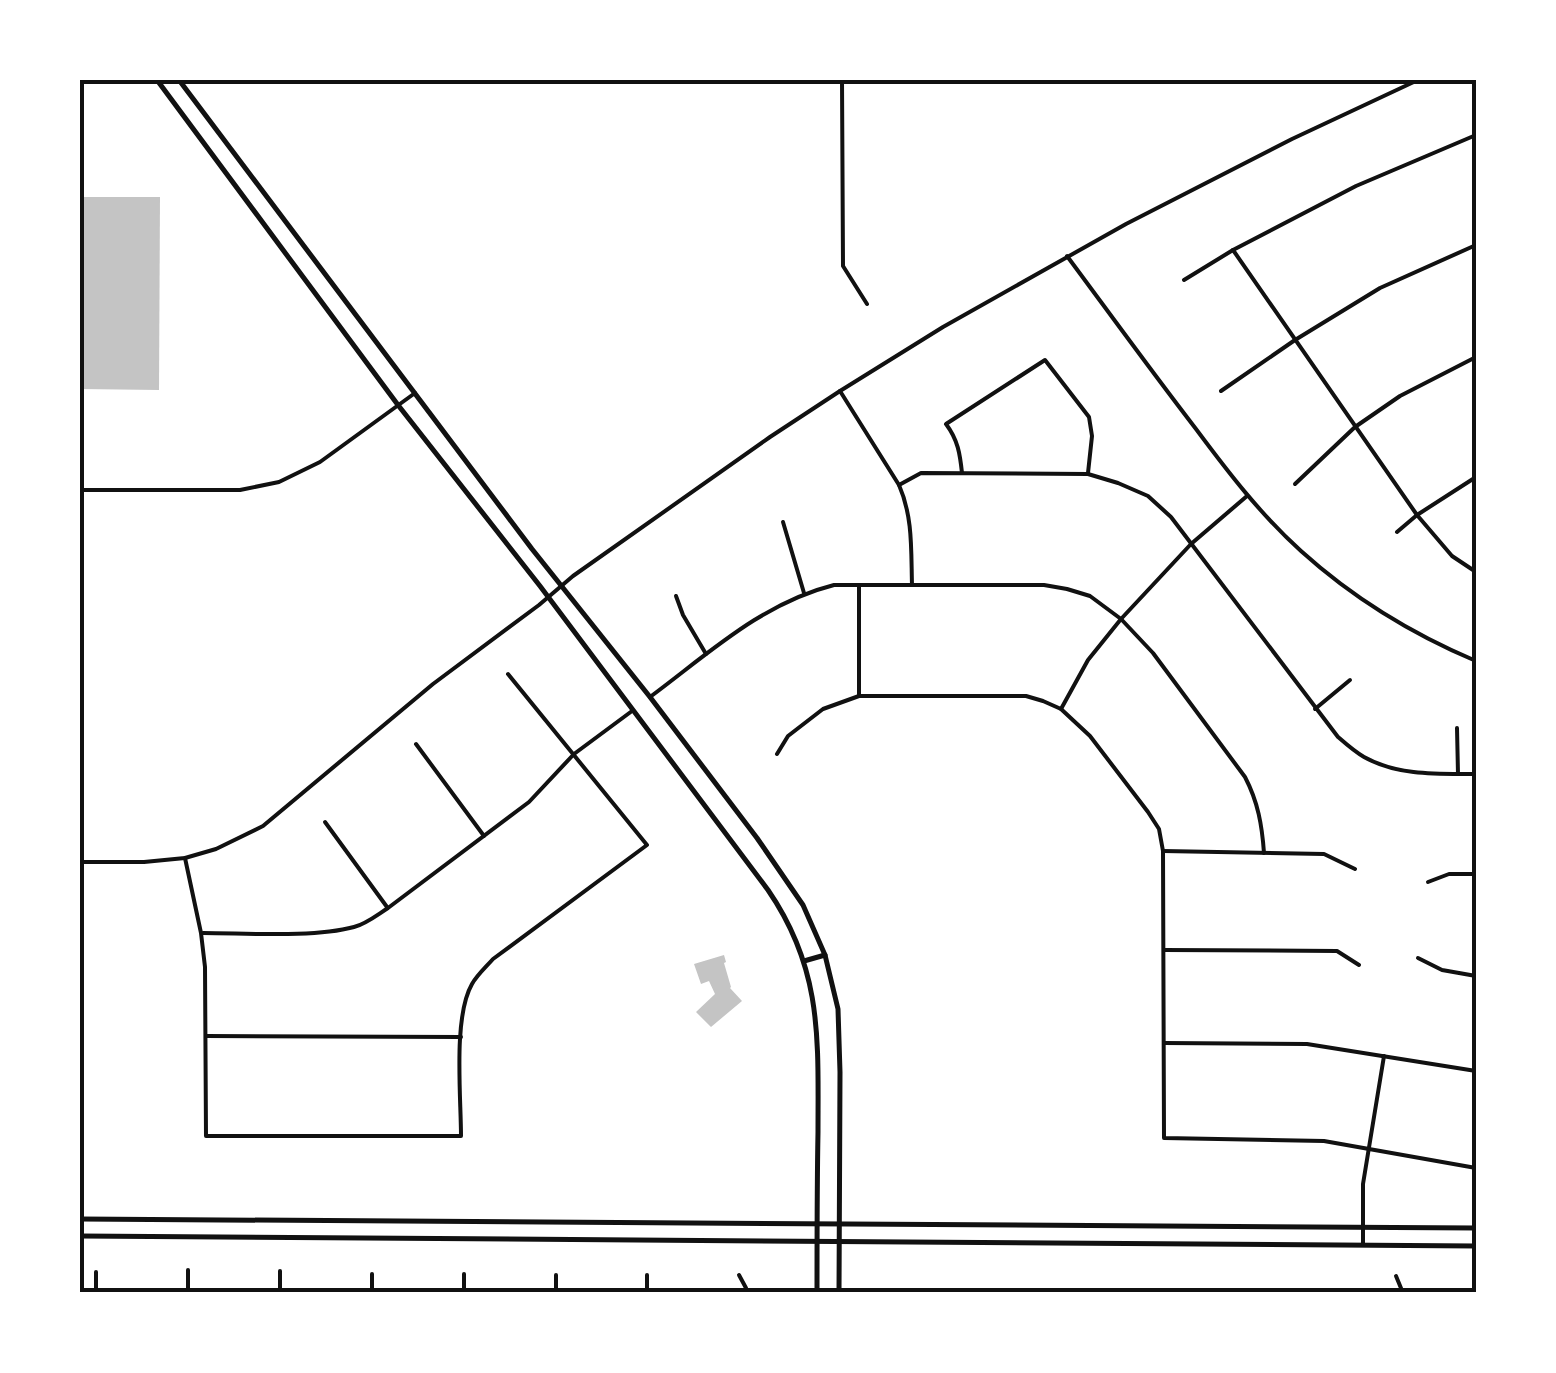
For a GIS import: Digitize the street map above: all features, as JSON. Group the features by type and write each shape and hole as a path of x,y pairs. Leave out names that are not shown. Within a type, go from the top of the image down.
{"main road":[{"path":"157,80 786,918 804,961 818,1038 817,1293"},
{"path":"179,80 650,697 803,906 825,956 839,1032 839,1293"},
{"path":"804,961 825,956"},
{"path":"80,1219 1476,1228"},
{"path":"80,1236 1476,1246"}],"street":[{"path":"842,80 843,266 867,304"},
{"path":"80,862 185,858 263,826 462,660 618,542 770,436 943,327 1067,256 1214,178 1418,80"},
{"path":"1184,280 1356,186 1476,134"},
{"path":"1221,391 1380,288 1476,246"},
{"path":"1234,250 1416,515 1452,556 1476,572"},
{"path":"1067,256 1247,496 1300,550 1355,595 1406,627 1476,661"},
{"path":"1295,484 1355,427 1400,396 1476,357"},
{"path":"962,473 960,450 946,424 1045,360 1089,416 1092,436 1088,474"},
{"path":"840,391 899,485 909,517 912,585"},
{"path":"80,490 252,489 298,474 320,462 415,393"},
{"path":"899,485 921,473 1088,474 1148,496 1171,518 1338,738 1364,757 1395,770 1476,774"},
{"path":"1397,532 1416,515 1476,477"},
{"path":"1061,709 1088,660 1121,619 1191,544 1247,496"},
{"path":"783,522 804,593"},
{"path":"859,585 859,696"},
{"path":"650,697 758,616 804,593 859,585 1067,589 1090,596 1121,619 1153,653 1245,777 1259,810 1264,853"},
{"path":"676,596 682,615 706,655"},
{"path":"185,858 205,967 206,1136 460,1136 460,1018 474,981 493,959 647,845 508,674"},
{"path":"1315,710 1350,680"},
{"path":"778,754 788,736 822,710 859,696 1026,696 1061,709 1090,736 1159,830 1164,851 1164,1138 1324,1141 1476,1168"},
{"path":"201,933 338,930 364,924 529,802 574,754 632,711"},
{"path":"1457,728 1458,774"},
{"path":"416,744 484,836"},
{"path":"326,822 388,908"},
{"path":"1164,851 1324,854 1355,869"},
{"path":"1428,882 1449,874 1476,874"},
{"path":"1164,950 1337,952 1359,965"},
{"path":"1418,958 1442,970 1476,976"},
{"path":"205,1036 461,1037"},
{"path":"1164,1043 1307,1044 1476,1071"},
{"path":"1363,1245 1362,1196 1384,1056"},
{"path":"188,1270 188,1293"},
{"path":"280,1271 280,1293"},
{"path":"96,1272 96,1293"},
{"path":"372,1274 372,1293"},
{"path":"464,1274 464,1293"},
{"path":"556,1275 556,1293"},
{"path":"647,1275 647,1293"},
{"path":"739,1275 746,1293"},
{"path":"1396,1276 1403,1293"}],"building":[{"path":"80,197 160,197 159,390 80,389"},
{"path":"724,955 730,988 742,1001 711,1027 696,1012 715,994 709,981 701,984 694,964"}]}
